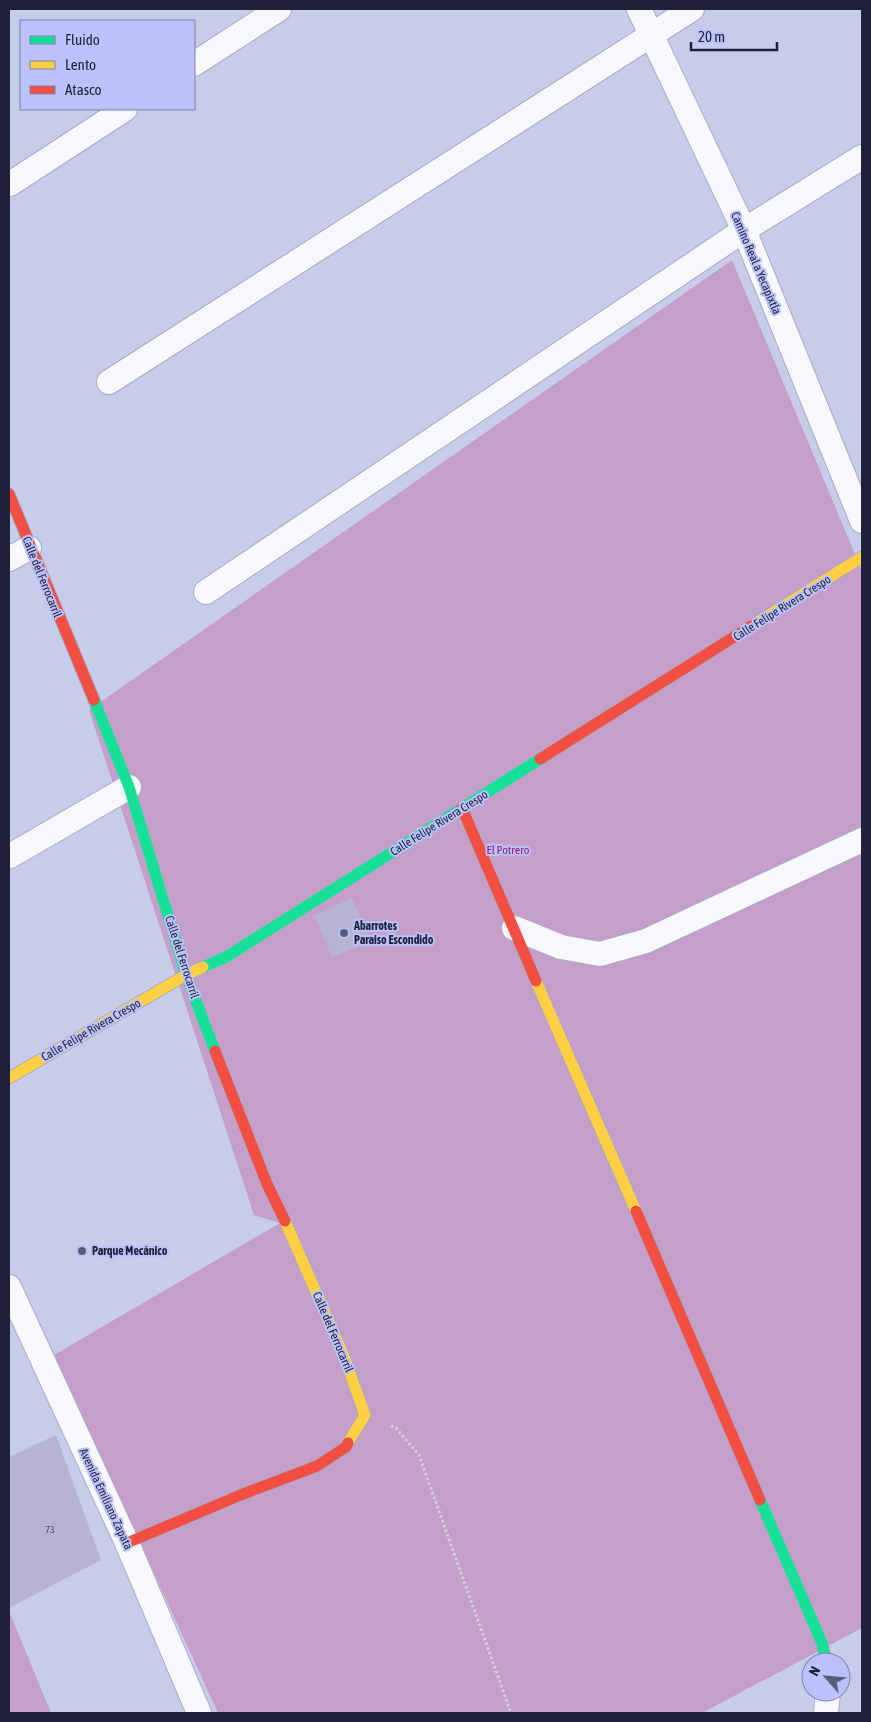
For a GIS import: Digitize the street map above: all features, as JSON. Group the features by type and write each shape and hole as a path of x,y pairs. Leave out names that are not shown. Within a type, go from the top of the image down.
{"street":[{"path":"195,63 279,9"},
{"name":"Camino Real a Yecapixtla","path":"639,9 744,230 862,521"},
{"path":"109,382 692,9"},
{"path":"10,184 123,110"},
{"path":"206,592 744,230 862,157"},
{"name":"Calle del Ferrocarril","path":"9,494 129,787 186,976 267,1184 343,1354 365,1415"},
{"path":"9,559 30,548"},
{"name":"Calle Felipe Rivera Crespo","path":"9,1078 186,976 226,957 862,557"},
{"path":"10,856 129,787"},
{"path":"462,808 822,1643 824,1652"},
{"path":"514,928 561,947 600,954 646,941 862,840"},
{"name":"Avenida Emiliano Zapata","path":"9,1287 127,1543 199,1713"},
{"path":"127,1543 243,1494 317,1466 346,1447 365,1415"}],"path":[{"path":"365,1415 396,1428 419,1455 511,1713"}],"green space":[{"name":"El Potrero","path":"732,260 862,571 862,1628 817,1652 801,1652 801,1660 702,1713 218,1713 54,1355 280,1223 254,1215 89,710"},
{"path":"9,1611 51,1713 9,1713"}],"building":[{"name":"Abarrotes Paraiso Escondido","path":"352,898 371,941 332,958 314,915"},
{"path":"56,1435 101,1560 9,1608 9,1457"}],"traffic: fast":[{"path":"94,700 129,787 186,975 215,1051"},
{"path":"203,967 226,957 540,759"},
{"path":"760,1500 822,1643 824,1652"}],"traffic: slow":[{"path":"753,625 862,557"},
{"path":"9,1078 203,967"},
{"path":"536,981 636,1211"},
{"path":"285,1221 343,1354 365,1415 348,1443"}],"traffic: jam":[{"path":"9,494 94,700"},
{"path":"540,759 753,625"},
{"path":"462,808 536,981"},
{"path":"215,1051 267,1184 285,1221"},
{"path":"636,1211 760,1500"},
{"path":"127,1543 243,1494 317,1466 346,1447 348,1443"}],"place":[{"name":"Abarrotes Paraiso Escondido","path":"344,933"},
{"name":"Parque Mecánico","path":"82,1251"}]}
